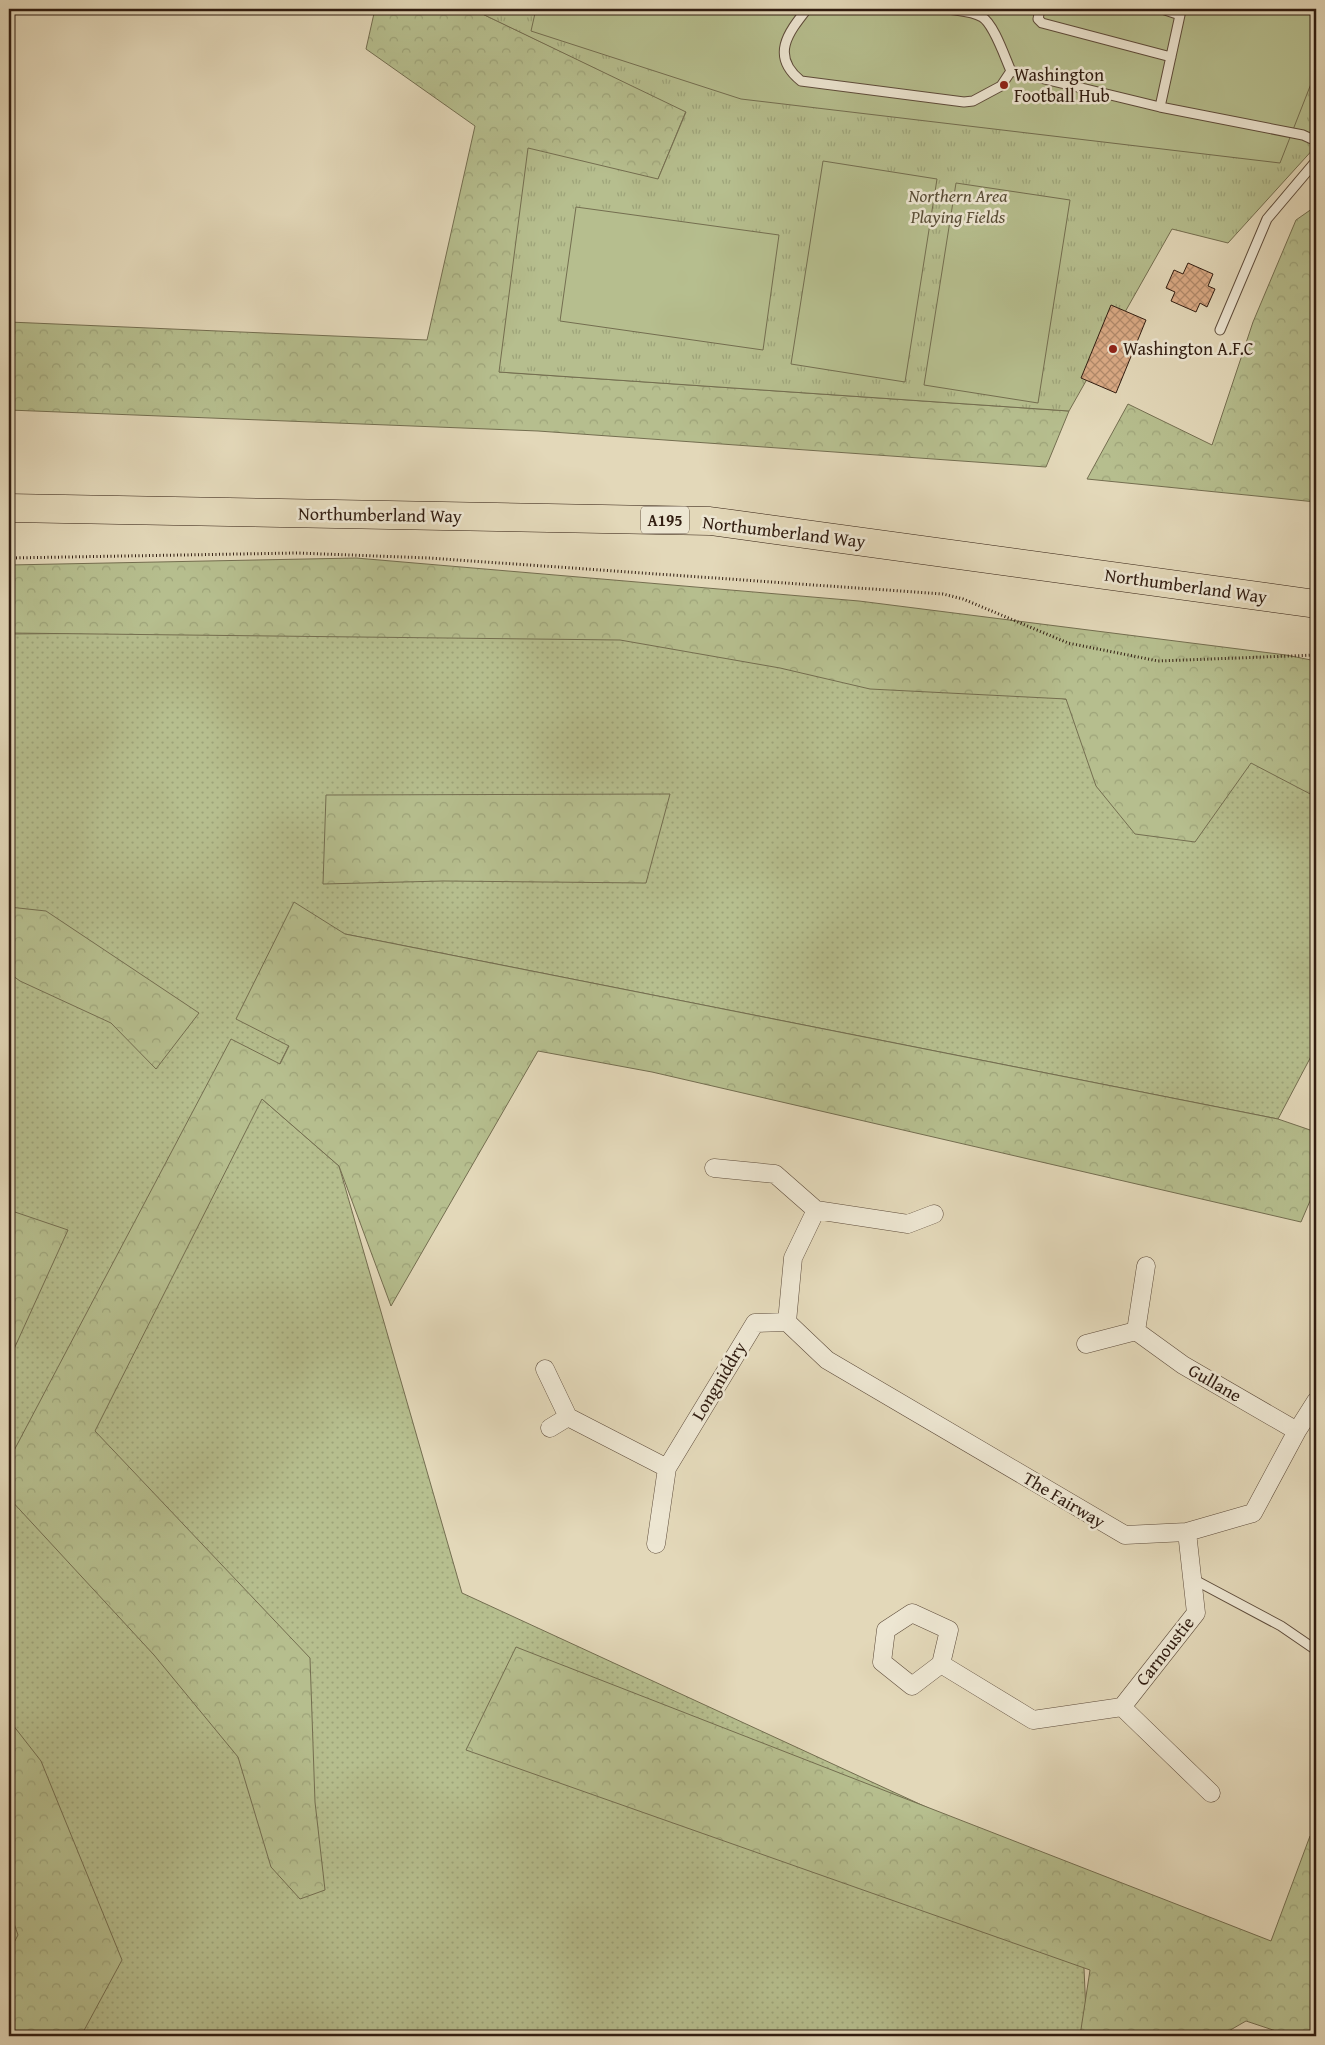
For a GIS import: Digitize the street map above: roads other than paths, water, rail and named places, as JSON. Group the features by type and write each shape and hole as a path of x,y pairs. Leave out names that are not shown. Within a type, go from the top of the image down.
{"main road":[{"name":"Northumberland Way","path":"9,508 710,521 1316,604"}],"street":[{"path":"714,1168 775,1174 816,1210 908,1224 934,1214"},
{"path":"787,1322 793,1258 816,1210"},
{"path":"1086,1344 1136,1331 1146,1266"},
{"name":"Longniddry","path":"656,1544 667,1468 755,1323 787,1322"},
{"name":"The Fairway","path":"787,1322 827,1360 1125,1535 1187,1532 1253,1512 1297,1431 1316,1401"},
{"name":"Gullane","path":"1136,1331 1183,1365 1297,1431"},
{"path":"546,1368 568,1417 667,1468"},
{"path":"550,1428 568,1417"},
{"name":"Carnoustie","path":"1122,1706 1196,1614 1187,1532"},
{"path":"941,1664 1033,1720 1122,1706 1211,1792"}],"lane":[{"path":"807,9 789,32 784,47 785,60 793,75 800,81 964,102 973,101 1000,86 1010,71"},
{"path":"948,9 975,13 984,18 993,32 1010,71"},
{"path":"1040,9 1038,19 1042,23 1172,57"},
{"path":"1160,107 1180,15 1162,9"},
{"path":"1010,71 1160,107 1303,135 1316,141"},
{"path":"1220,330 1267,220 1316,161"},
{"path":"1191,1578 1281,1626 1316,1650"}],"place":[{"name":"Washington Football Hub","path":"1004,85"},
{"name":"Washington A.F.C","path":"1113,349"}],"park label":[{"name":"Northern Area Playing Fields","path":"958,206"}]}
